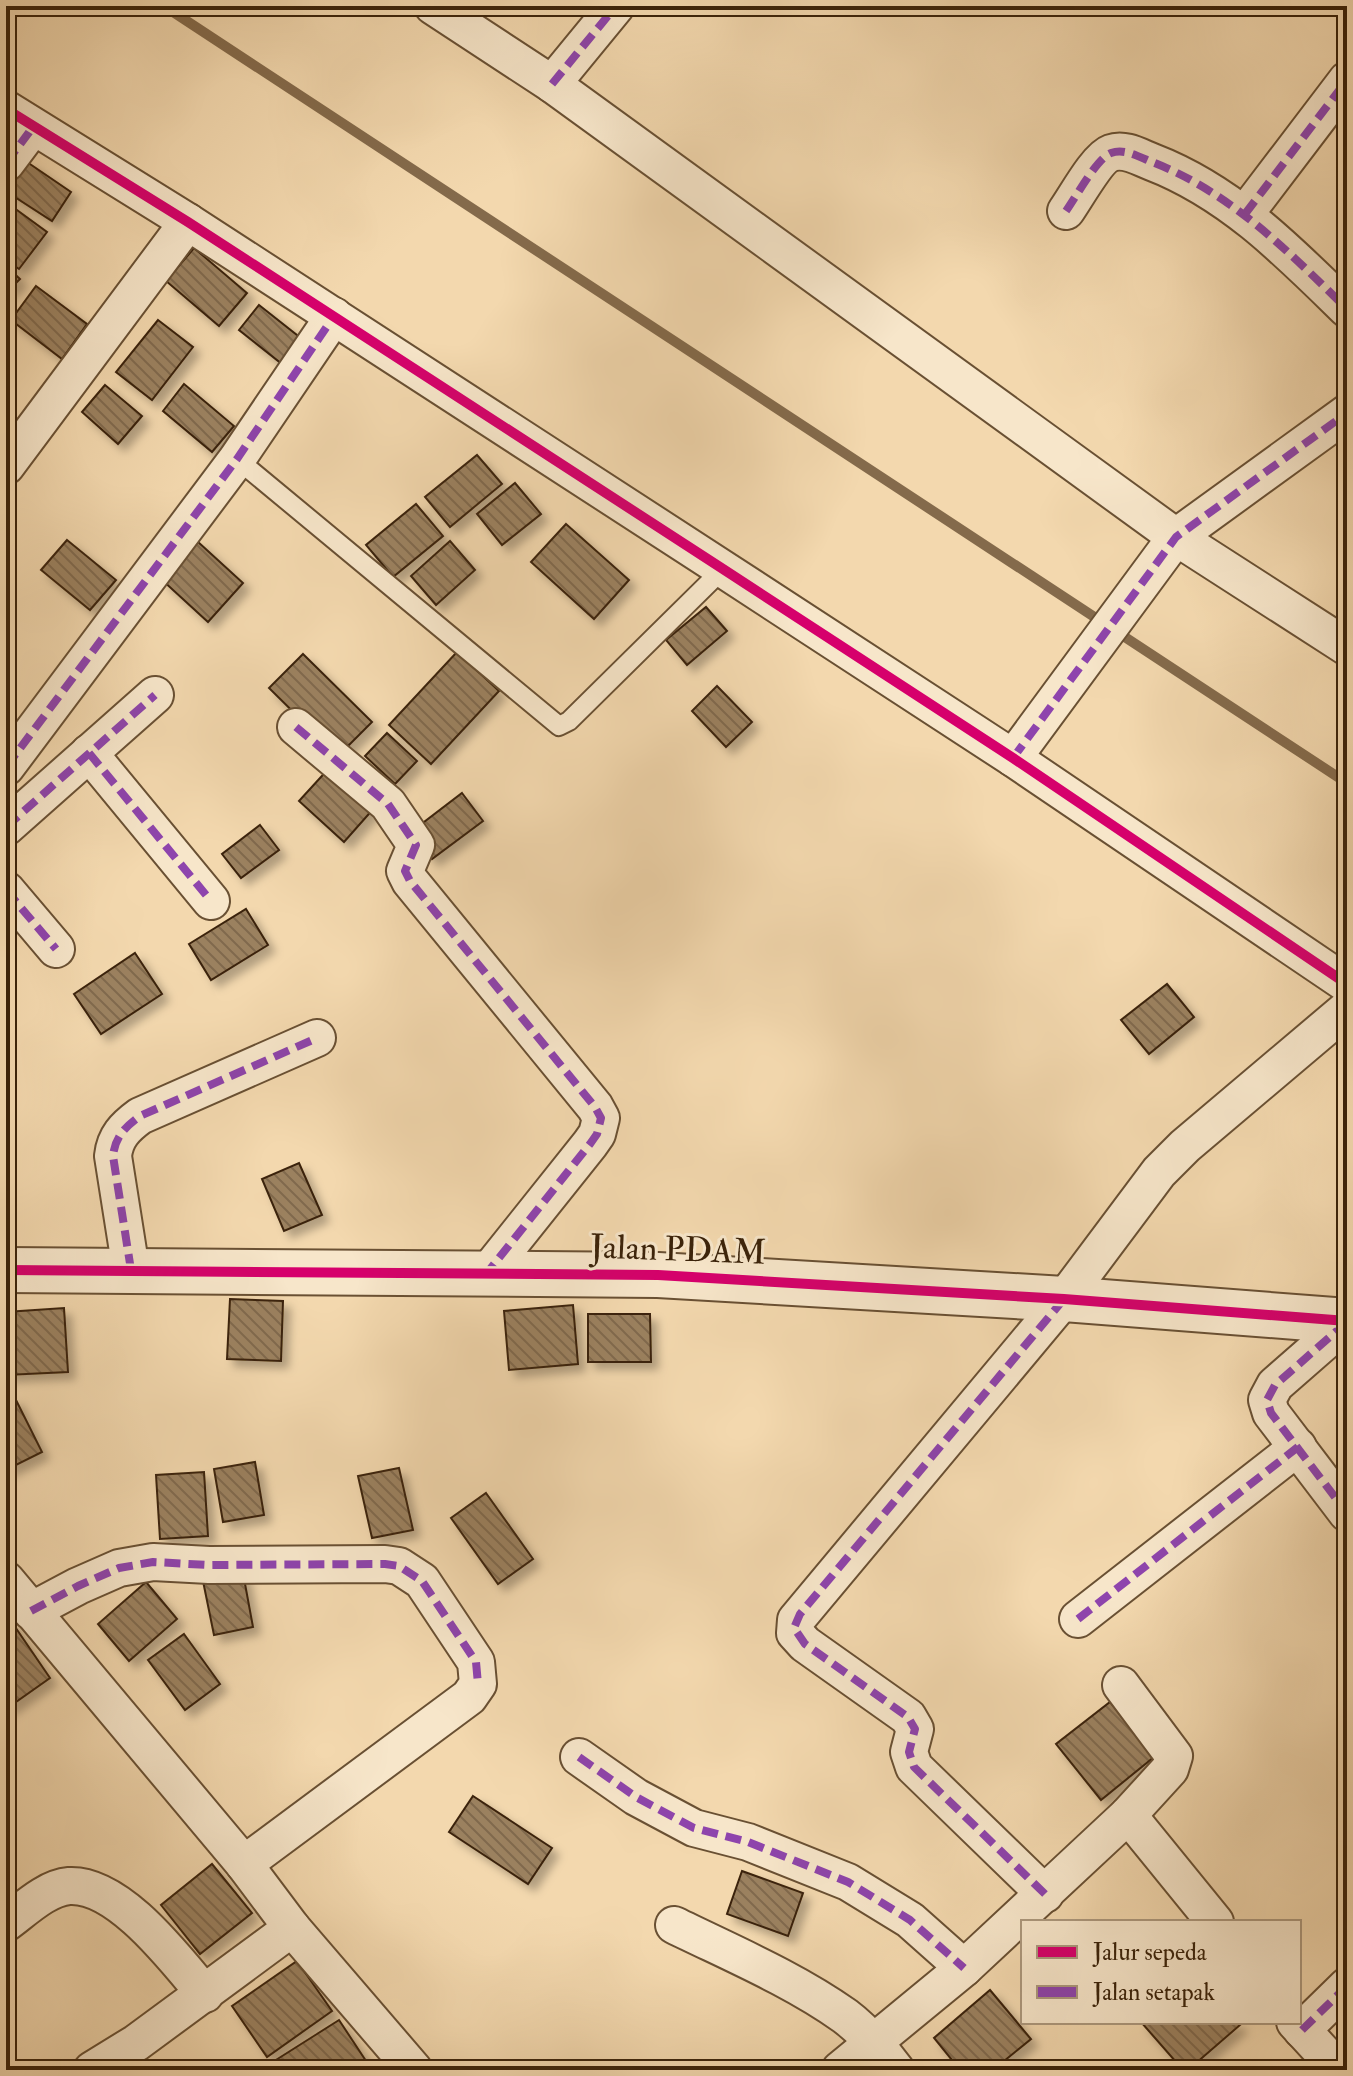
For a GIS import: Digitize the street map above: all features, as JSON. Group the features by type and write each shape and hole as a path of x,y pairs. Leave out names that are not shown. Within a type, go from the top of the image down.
{"street":[{"path":"433,6 552,84 1176,537 1347,647"},
{"path":"552,84 616,6"},
{"path":"1245,214 1347,80"},
{"path":"6,163 19,118 334,316 1013,758 1347,984"},
{"path":"1066,211 1106,155 1124,151 1181,173 1245,214 1347,309"},
{"path":"6,466 188,222"},
{"path":"6,767 237,459 334,316"},
{"path":"1013,758 1176,537 1347,413"},
{"path":"6,827 155,695"},
{"path":"296,727 388,804 416,845 405,871 410,881 601,1118 597,1134 590,1144 487,1273"},
{"path":"89,753 211,901"},
{"path":"6,890 56,949"},
{"path":"1045,1894 914,1767 909,1752 915,1729 908,1717 805,1644 794,1628 800,1614 1064,1299 1159,1172 1185,1146 1347,1009"},
{"path":"131,1270 113,1156 119,1136 140,1116 317,1038"},
{"name":"Jalan PDAM","path":"6,1270 658,1275 1064,1299 1347,1321"},
{"path":"1347,1321 1275,1385 1268,1395 1271,1413 1347,1513"},
{"path":"1078,1619 1298,1447"},
{"path":"31,1611 119,1568 153,1562 209,1565 385,1564 399,1566 422,1581 476,1662 478,1684 469,1697 244,1864"},
{"path":"6,1580 244,1864 292,1928 414,2070"},
{"path":"840,2070 885,2056 964,1968 1128,1815 1170,1769 1174,1756 1121,1685"},
{"path":"579,1757 636,1797 694,1828 748,1842 848,1882 910,1920 964,1968"},
{"path":"1128,1815 1213,1920"},
{"path":"6,1923 56,1890 71,1886 93,1892 138,1918 205,1994"},
{"path":"674,1925 792,1985 845,2017 885,2056"},
{"path":"92,2070 136,2043 292,1928"},
{"path":"1301,2024 1347,1986"},
{"path":"1298,2026 1339,2070"}],"lane":[{"path":"237,459 559,726 569,721 723,569"}],"building":[{"path":"27,162 71,192 52,221 7,192"},
{"path":"6,202 47,232 19,269 6,260"},
{"path":"194,248 247,293 219,326 166,281"},
{"path":"6,266 20,279 6,293"},
{"path":"36,286 87,324 62,359 11,320"},
{"path":"259,305 307,343 287,368 239,330"},
{"path":"158,320 193,347 152,400 116,372"},
{"path":"184,384 234,426 212,452 163,411"},
{"path":"105,385 142,416 118,444 82,412"},
{"path":"477,455 502,484 450,527 425,497"},
{"path":"515,483 541,514 502,545 477,514"},
{"path":"416,504 443,536 393,577 366,545"},
{"path":"566,524 629,580 594,619 531,562"},
{"path":"67,540 116,580 90,610 41,570"},
{"path":"197,541 243,583 208,622 161,579"},
{"path":"450,541 475,570 436,605 411,576"},
{"path":"706,607 727,631 687,665 666,640"},
{"path":"457,652 499,691 431,764 389,725"},
{"path":"303,654 372,722 338,756 269,688"},
{"path":"717,686 752,722 726,747 692,711"},
{"path":"387,733 417,761 395,784 365,756"},
{"path":"331,766 375,807 344,842 299,801"},
{"path":"462,793 483,821 432,859 411,832"},
{"path":"260,825 279,850 241,878 222,854"},
{"path":"246,909 268,945 211,980 189,944"},
{"path":"135,953 162,994 101,1034 74,994"},
{"path":"1167,984 1194,1017 1149,1054 1121,1020"},
{"path":"299,1163 322,1215 284,1231 262,1179"},
{"path":"230,1299 283,1301 281,1361 227,1359"},
{"path":"573,1305 578,1364 509,1370 504,1311"},
{"path":"64,1308 68,1372 6,1375 6,1312"},
{"path":"588,1314 650,1314 651,1362 588,1362"},
{"path":"15,1398 42,1452 6,1470 6,1403"},
{"path":"255,1462 264,1515 223,1522 214,1469"},
{"path":"399,1468 413,1530 372,1538 358,1476"},
{"path":"204,1472 208,1536 160,1539 156,1475"},
{"path":"486,1493 533,1559 498,1584 451,1518"},
{"path":"243,1573 253,1627 214,1635 203,1581"},
{"path":"146,1582 177,1619 129,1661 98,1624"},
{"path":"9,1618 50,1678 6,1709 6,1621"},
{"path":"184,1634 220,1684 185,1710 148,1660"},
{"path":"1110,1702 1154,1757 1101,1800 1056,1744"},
{"path":"473,1796 552,1848 528,1884 449,1832"},
{"path":"212,1864 252,1913 200,1954 161,1905"},
{"path":"742,1871 803,1893 788,1936 727,1914"},
{"path":"297,1961 332,2011 267,2057 232,2006"},
{"path":"990,1990 1031,2039 993,2070 960,2070 934,2038"},
{"path":"339,2020 372,2070 271,2070 268,2065"},
{"path":"1143,2024 1240,2025 1188,2070 1183,2070"}],"waterway":[{"path":"164,6 1347,783"}],"marked path":[{"path":"552,84 616,6"},
{"path":"1245,214 1347,80"},
{"path":"6,163 33,127"},
{"path":"1066,211 1105,156 1116,152 1132,154 1207,189 1232,206 1280,245 1347,309"},
{"path":"6,767 237,459 334,316"},
{"path":"1013,758 1176,537 1347,413"},
{"path":"6,827 155,695"},
{"path":"296,727 388,804 416,845 405,871 410,881 601,1118 597,1134 590,1144 487,1273"},
{"path":"89,753 211,901"},
{"path":"6,890 56,949"},
{"path":"131,1270 113,1156 122,1133 140,1116 317,1038"},
{"path":"1045,1894 914,1767 909,1752 915,1729 908,1717 805,1644 794,1628 800,1614 1064,1299"},
{"path":"1347,1322 1275,1385 1267,1400 1271,1413 1347,1513"},
{"path":"1078,1619 1298,1447"},
{"path":"31,1611 119,1568 153,1562 399,1566 422,1581 476,1662 478,1684"},
{"path":"579,1757 636,1797 694,1828 748,1842 848,1882 910,1920 964,1968"},
{"path":"1302,2030 1347,1986"}],"cycle path":[{"path":"6,109 188,222 1013,758 1347,984"},
{"path":"6,1270 658,1275 1064,1299 1347,1321"}]}
